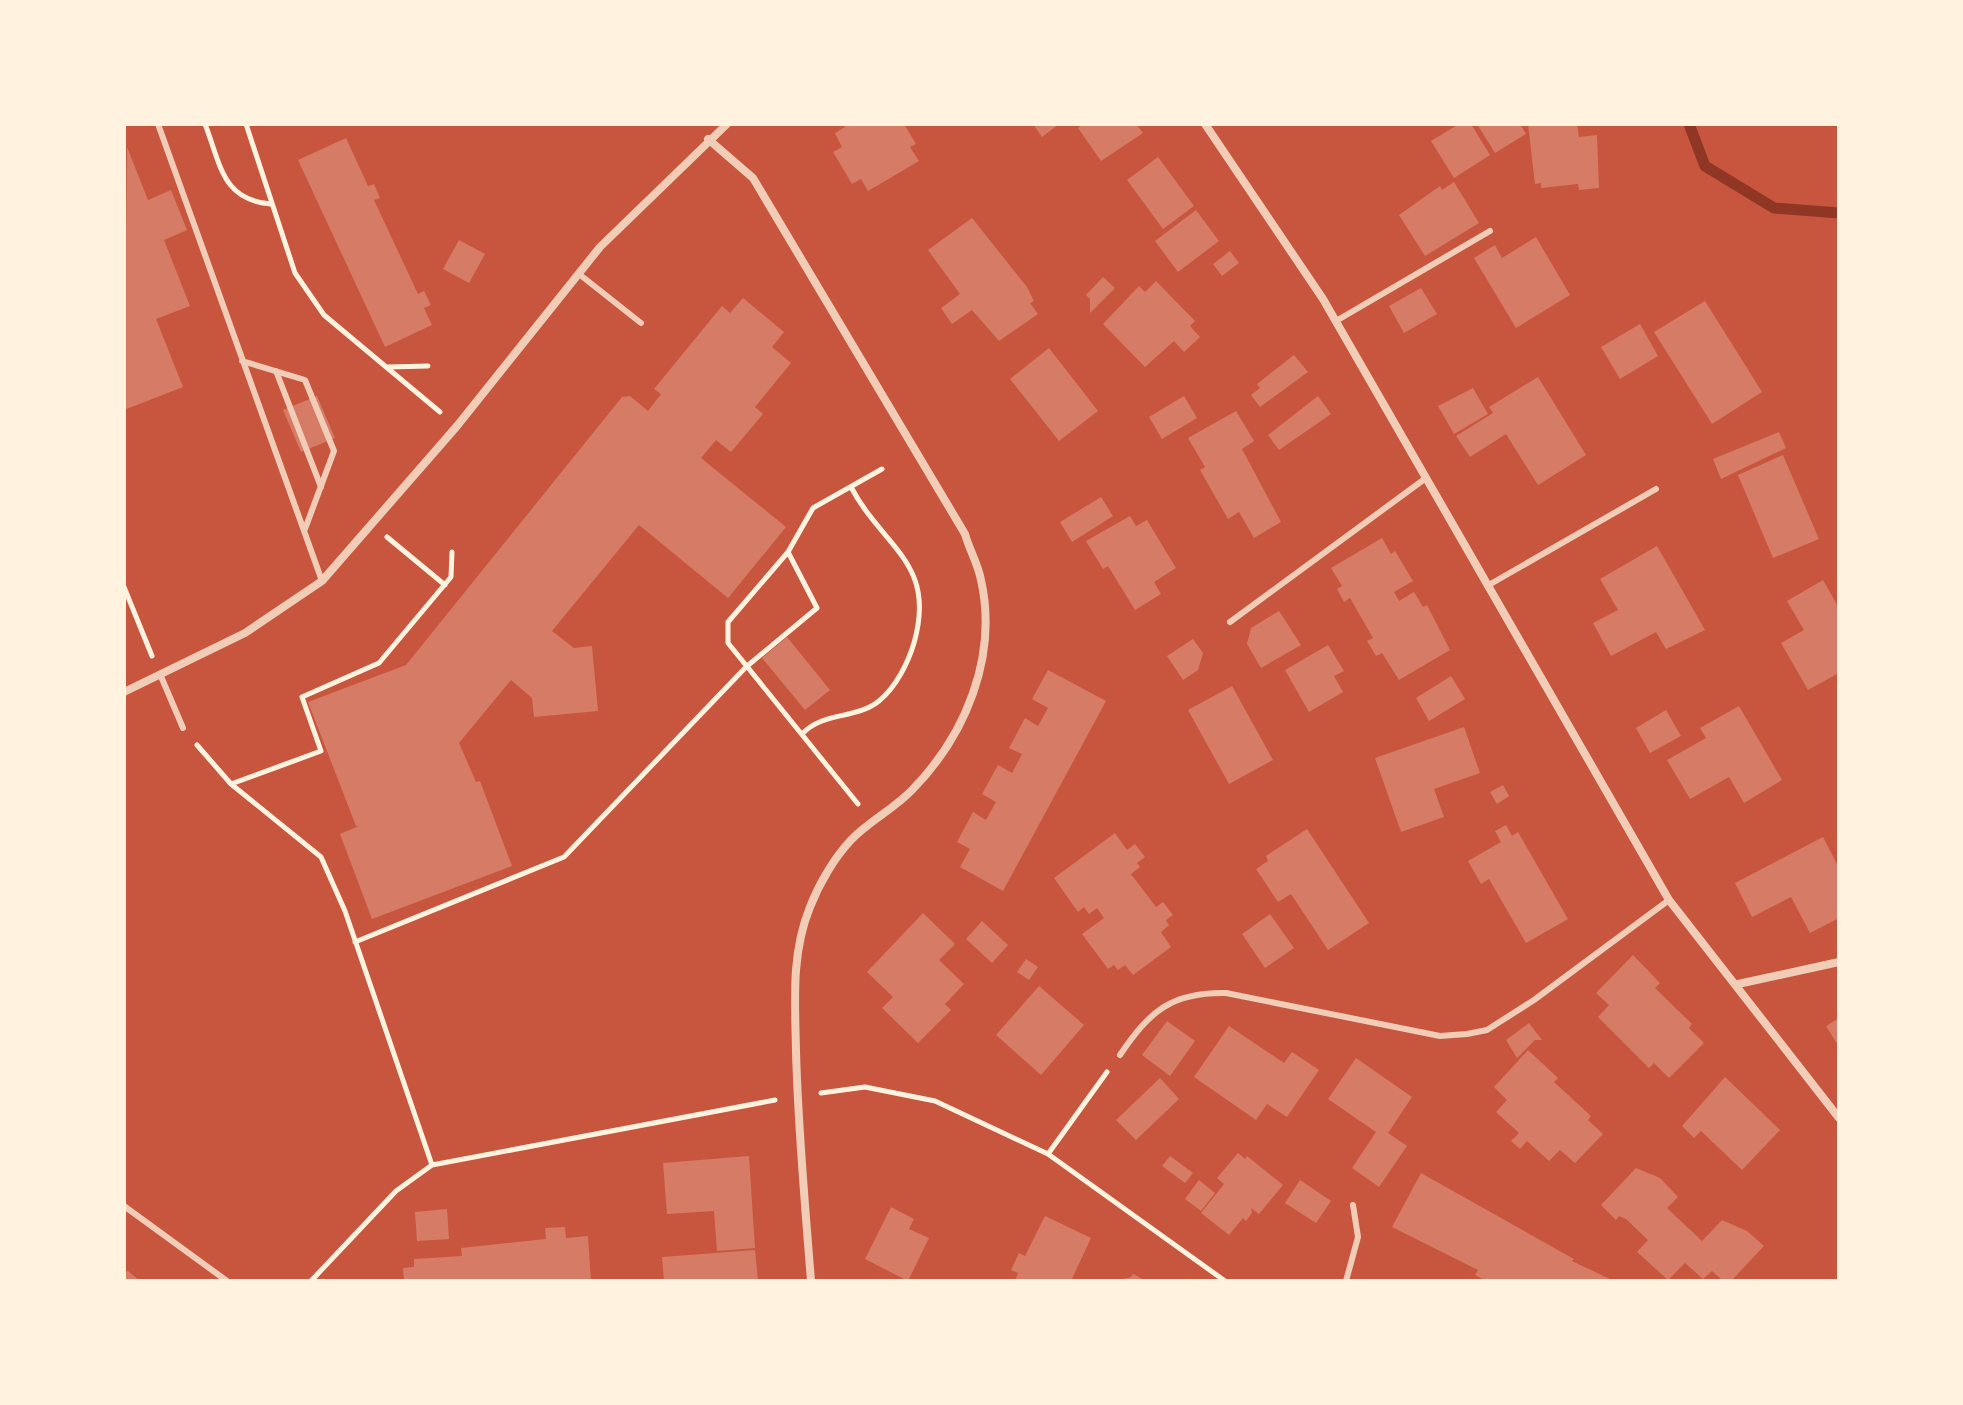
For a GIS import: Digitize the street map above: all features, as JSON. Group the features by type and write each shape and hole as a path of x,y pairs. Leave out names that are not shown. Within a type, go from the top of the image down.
{"street":[{"path":"124,692 245,633 322,581 457,426 600,247 708,139 727,124"},
{"path":"1205,124 1336,321 1669,900 1738,984 1839,1118"},
{"path":"708,139 753,178 965,534 981,578 986,623 980,672 965,716 949,746 912,791 851,840 828,871 810,906 799,940 794,975 797,1096 811,1281"},
{"path":"1738,984 1839,962"}],"lane":[{"path":"158,124 322,581"},
{"path":"1336,321 1490,231"},
{"path":"579,274 641,323"},
{"path":"242,361 305,380 334,451 305,529"},
{"path":"276,371 321,487"},
{"path":"1230,622 1426,478"},
{"path":"1487,586 1656,489"},
{"path":"160,674 183,728"},
{"path":"1120,1055 1141,1023 1174,999 1201,992 1226,993 1440,1036 1487,1030 1534,1000 1669,900"},
{"path":"1346,1281 1358,1237 1353,1205"},
{"path":"124,1206 227,1281"}],"path":[{"path":"205,124 230,189 249,202 271,204"},
{"path":"246,124 295,273 324,315 444,415"},
{"path":"387,367 428,366"},
{"path":"873,822 728,643 728,622 788,552 813,508 882,469"},
{"path":"802,734 813,723 829,716 858,712 879,701 896,681 911,653 922,616 919,585 905,559 851,487"},
{"path":"395,544 445,585"},
{"path":"231,784 321,751 302,697 379,663 451,577 452,552"},
{"path":"355,942 564,857 746,667 817,608 788,552"},
{"path":"124,587 160,674"},
{"path":"183,728 231,784 321,857 355,942 432,1165"},
{"path":"1048,1154 1120,1055"},
{"path":"311,1281 396,1191 432,1165 797,1096 865,1087 935,1101 1048,1154 1225,1281"}],"building":[{"path":"843,124 904,124 916,144 910,147 919,161 868,191 861,179 852,184 833,152 842,147 835,133 845,127"},
{"path":"1033,124 1059,124 1042,137"},
{"path":"1083,124 1136,124 1143,133 1101,161 1078,128"},
{"path":"1459,124 1471,124 1490,155 1454,178 1431,141"},
{"path":"1477,124 1520,124 1526,134 1495,153"},
{"path":"1528,124 1577,124 1579,137 1597,135 1599,188 1579,190 1578,184 1541,188 1541,183 1535,184"},
{"path":"346,138 368,186 374,184 380,198 374,200 418,294 424,291 431,305 424,308 432,325 385,347 298,160"},
{"path":"127,147 148,200 171,190 187,230 164,240 190,306 156,319 183,387 124,410"},
{"path":"1158,157 1194,206 1163,229 1127,180"},
{"path":"1454,182 1479,223 1425,256 1399,215 1440,186 1442,190"},
{"path":"1196,210 1219,241 1178,272 1155,241"},
{"path":"972,218 1027,287 1034,301 1030,303 1038,314 999,341 972,310 952,324 941,308 960,294 928,250"},
{"path":"1536,237 1570,295 1516,328 1474,258 1495,245 1502,258"},
{"path":"459,240 485,254 469,283 443,269"},
{"path":"1230,251 1239,263 1222,276 1213,264"},
{"path":"1103,277 1115,288 1090,313 1090,299 1086,295"},
{"path":"1156,281 1195,321 1190,326 1200,337 1184,352 1174,341 1145,367 1103,324 1139,286 1145,292"},
{"path":"1421,288 1437,314 1404,333 1389,306"},
{"path":"743,298 784,332 772,347 791,363 755,407 763,414 731,452 716,440 701,458 786,527 728,598 639,525 552,631 574,648 592,646 598,711 534,717 532,698 511,680 459,743 476,782 480,781 512,866 372,919 340,834 359,826 356,826 308,702 406,665 622,397 630,396 648,411 661,394 654,389 722,306 730,313"},
{"path":"1705,301 1762,392 1712,424 1654,332"},
{"path":"1640,324 1658,356 1620,379 1601,347"},
{"path":"1049,348 1098,411 1059,441 1010,379"},
{"path":"1294,355 1308,372 1260,407 1251,395 1260,388 1257,384"},
{"path":"1538,377 1586,455 1538,485 1506,434 1470,457 1456,436 1493,413 1489,407"},
{"path":"1473,388 1488,414 1454,434 1438,406"},
{"path":"317,396 335,438 301,452 283,410"},
{"path":"1184,396 1197,418 1162,439 1149,417"},
{"path":"1318,396 1331,414 1279,450 1268,435"},
{"path":"1236,411 1254,441 1242,449 1281,522 1254,538 1239,512 1228,519 1200,470 1205,467 1188,438"},
{"path":"1779,432 1786,448 1721,479 1713,459"},
{"path":"1783,455 1819,539 1773,558 1738,475"},
{"path":"1101,497 1113,516 1072,542 1060,522"},
{"path":"1130,516 1136,526 1147,520 1176,568 1154,582 1161,594 1135,610 1108,566 1103,569 1086,541"},
{"path":"1382,538 1391,554 1395,551 1413,581 1394,592 1399,601 1414,592 1423,607 1427,605 1450,650 1399,680 1382,653 1376,656 1367,641 1373,638 1350,598 1344,602 1337,589 1342,586 1331,568"},
{"path":"1657,546 1705,630 1666,649 1656,632 1611,656 1593,623 1618,610 1600,579"},
{"path":"1823,580 1839,608 1839,673 1808,690 1781,643 1804,630 1787,601"},
{"path":"1279,611 1301,645 1261,668 1247,644 1251,628"},
{"path":"787,637 830,690 805,710 762,658"},
{"path":"1193,639 1203,653 1198,670 1183,680 1167,656"},
{"path":"1328,645 1344,671 1334,676 1343,692 1309,712 1285,670"},
{"path":"1048,670 1106,701 1003,891 960,867 970,849 957,842 973,812 986,820 996,802 982,794 998,765 1012,773 1022,754 1009,748 1025,718 1038,726 1048,708 1032,699"},
{"path":"1451,676 1465,699 1429,721 1416,698"},
{"path":"1232,686 1273,760 1229,784 1188,710"},
{"path":"1739,706 1782,780 1744,803 1729,777 1690,799 1667,760 1706,738 1700,728"},
{"path":"1666,710 1681,736 1650,753 1636,728"},
{"path":"1464,727 1480,773 1434,789 1444,817 1401,832 1375,758"},
{"path":"1503,785 1509,796 1497,804 1490,792"},
{"path":"1506,825 1512,836 1518,832 1568,919 1526,943 1489,879 1481,884 1468,861 1501,842 1495,831"},
{"path":"1307,829 1369,923 1328,950 1291,894 1278,902 1256,869 1268,861 1266,856"},
{"path":"1115,833 1127,850 1135,844 1145,857 1137,863 1140,867 1131,874 1156,907 1163,902 1173,915 1166,920 1169,925 1161,932 1171,947 1133,975 1125,965 1118,970 1114,965 1108,969 1082,934 1104,918 1097,908 1089,914 1084,907 1078,912 1054,878"},
{"path":"1823,837 1839,868 1839,918 1810,933 1791,897 1752,917 1735,883"},
{"path":"923,913 955,944 939,960 964,984 945,1004 951,1010 918,1043 882,1008 893,997 867,972"},
{"path":"1270,914 1294,948 1265,968 1242,934"},
{"path":"982,921 1008,945 992,963 966,939"},
{"path":"1633,955 1660,983 1655,988 1692,1024 1689,1028 1704,1043 1669,1078 1654,1063 1649,1068 1598,1017 1609,1005 1596,993"},
{"path":"1026,959 1038,967 1029,980 1017,972"},
{"path":"1039,986 1084,1025 1041,1075 996,1035"},
{"path":"1839,1018 1839,1047 1826,1026"},
{"path":"1167,1021 1195,1041 1170,1076 1142,1055"},
{"path":"1529,1023 1542,1040 1535,1040 1517,1058 1506,1040"},
{"path":"1229,1026 1284,1063 1292,1052 1319,1070 1287,1117 1267,1104 1256,1120 1194,1077"},
{"path":"1528,1050 1558,1078 1554,1082 1591,1116 1588,1120 1603,1134 1575,1163 1560,1150 1549,1161 1527,1141 1520,1149 1511,1141 1519,1133 1496,1112 1507,1100 1494,1087"},
{"path":"1356,1058 1412,1097 1388,1133 1407,1146 1379,1187 1352,1168 1376,1132 1328,1099"},
{"path":"1725,1077 1780,1130 1742,1170 1701,1131 1694,1138 1682,1126"},
{"path":"1160,1078 1179,1099 1136,1140 1116,1120"},
{"path":"1238,1153 1245,1159 1247,1156 1283,1185 1259,1214 1251,1208 1252,1213 1246,1221 1243,1218 1229,1235 1201,1213 1224,1184 1217,1178"},
{"path":"749,1156 755,1248 717,1251 714,1211 667,1214 663,1163"},
{"path":"1170,1156 1193,1173 1185,1183 1162,1166"},
{"path":"1636,1168 1660,1178 1678,1197 1667,1208 1702,1241 1722,1220 1747,1231 1764,1246 1731,1281 1723,1281 1712,1271 1703,1279 1685,1263 1668,1280 1637,1252 1648,1240 1626,1219 1619,1216 1616,1220 1601,1205"},
{"path":"1421,1173 1574,1259 1572,1261 1614,1281 1486,1281 1475,1275 1478,1270 1392,1227"},
{"path":"1199,1180 1215,1193 1201,1211 1185,1199"},
{"path":"1300,1180 1331,1201 1316,1223 1285,1203"},
{"path":"891,1207 914,1219 909,1229 929,1238 908,1281 865,1259"},
{"path":"447,1209 449,1239 417,1241 415,1212"},
{"path":"1045,1216 1091,1238 1071,1281 1015,1281 1018,1273 1011,1270 1019,1253 1025,1256"},
{"path":"565,1227 566,1238 588,1236 591,1281 404,1281 403,1268 414,1267 414,1259 462,1256 461,1248 546,1239 545,1228"},
{"path":"755,1250 758,1281 664,1281 662,1257"},
{"path":"128,1271 140,1281 124,1281 124,1272"},
{"path":"1133,1274 1146,1281 1117,1281 1131,1277"}],"waterway":[{"path":"1689,124 1705,166 1774,208 1839,213"}]}
